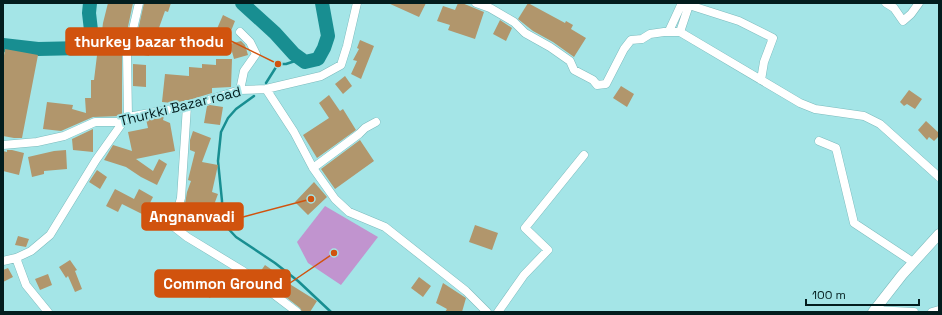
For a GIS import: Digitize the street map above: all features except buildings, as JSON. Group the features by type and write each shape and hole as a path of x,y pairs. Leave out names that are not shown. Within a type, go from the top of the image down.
{"main road":[{"path":"873,311 913,262 939,234"}],"street":[{"path":"3,261 16,258 31,251 50,235 96,160 126,119 127,55 139,3"},
{"name":"Thurkki Bazar road","path":"3,145 37,142 64,136 95,122 126,119 187,106 240,90 266,89 321,76 341,65 357,3"},
{"path":"476,3 490,8 514,22 525,33 550,47 570,61 574,70 593,80 597,85 606,84 631,40 642,39 650,34 680,32 800,103 815,109 864,116 880,124 939,177"},
{"path":"669,32 682,3"},
{"path":"886,3 894,8 903,21 912,14 919,3"},
{"path":"680,32 689,5 739,20 773,38 764,62 761,80"},
{"path":"240,32 250,42 256,54 244,71 240,90"},
{"path":"266,89 294,132 313,168 335,199 349,212 385,228 466,291 487,312"},
{"path":"187,106 181,198 173,226 187,237 242,271 297,312"},
{"path":"313,168 365,128 376,122"},
{"path":"819,141 836,148 854,223 913,262"},
{"path":"498,312 524,276 548,250 525,228 584,155"},
{"path":"16,258 26,285 48,312"},
{"path":"932,312 939,310"},
{"path":"873,311 914,312"}],"shaded area":[{"path":"325,206 378,237 341,285 308,263 297,242"}],"waterway":[{"path":"3,45 38,49 83,48 92,39 89,13 90,3"},
{"path":"242,3 275,33 294,54 305,62 318,59 328,36 322,3"},
{"path":"266,83 278,64 286,64 301,59"},
{"path":"254,96 236,109 228,118 221,132 218,161 222,201 222,222 236,237 275,263 298,281 331,312"}],"place":[{"name":"thurkey bazar thodu","path":"278,64"},
{"name":"Angnanvadi","path":"311,199"},
{"name":"Common Ground","path":"334,253"}]}
